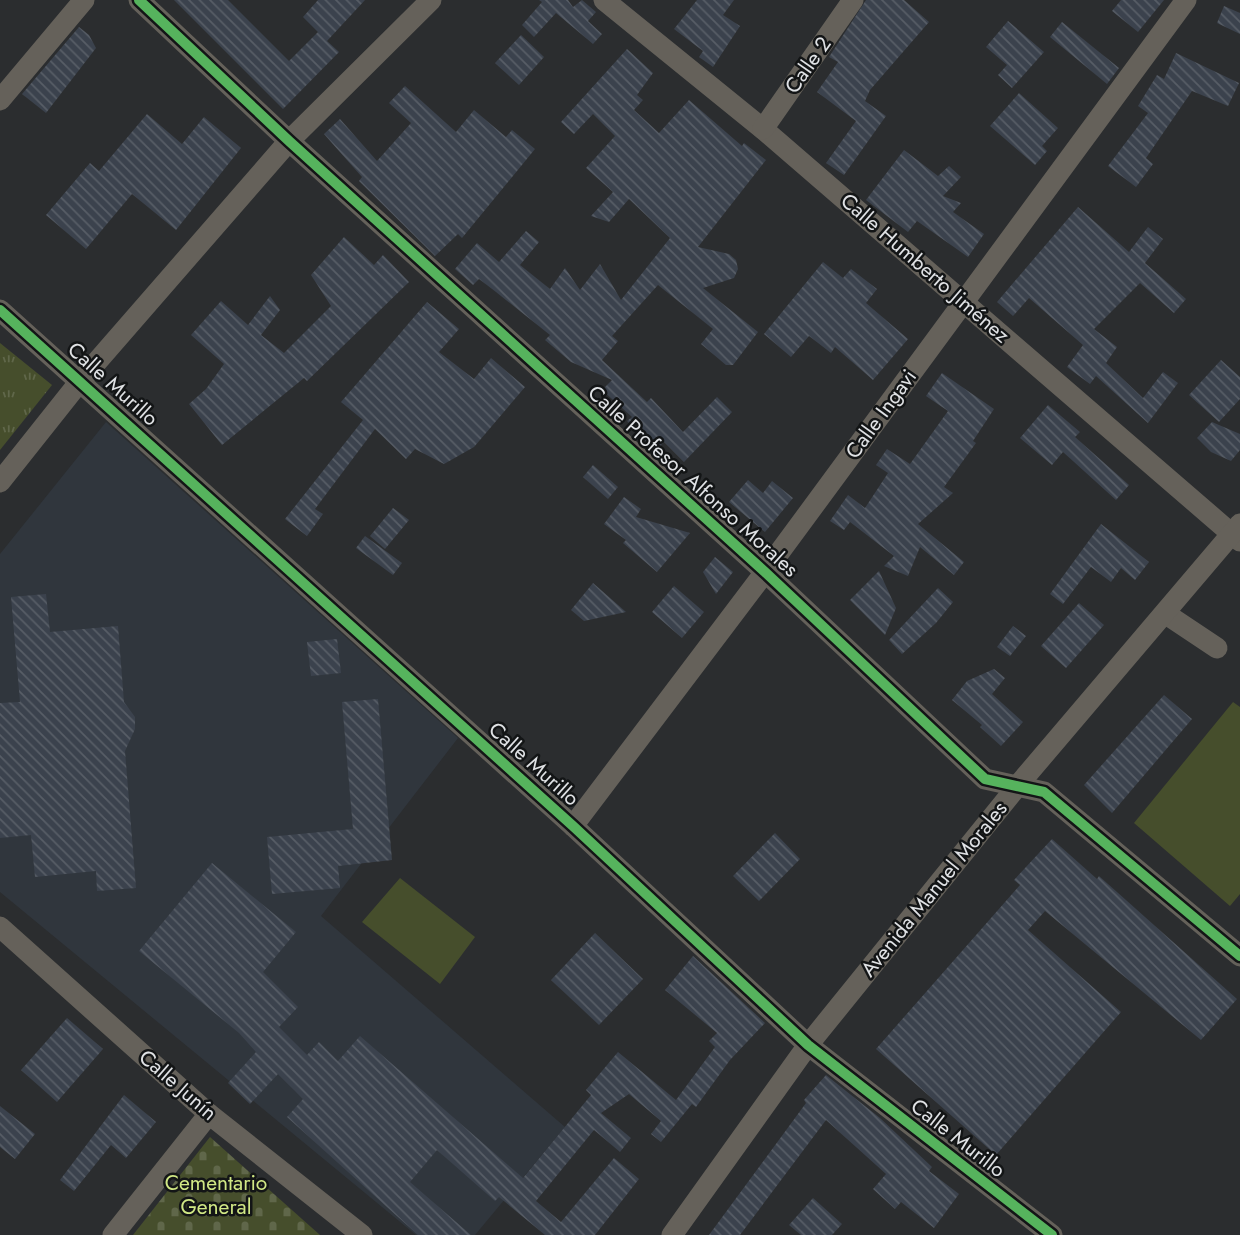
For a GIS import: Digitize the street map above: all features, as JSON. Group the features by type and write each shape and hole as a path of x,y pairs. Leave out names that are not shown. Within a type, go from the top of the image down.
{"street":[{"path":"0,100 84,0"},
{"name":"Calle Profesor Alfonso Morales","path":"139,0 289,141 765,572 985,779 1019,784 1044,792 1240,956"},
{"path":"0,482 81,380 289,141 431,0"},
{"name":"Calle Humberto Jiménez","path":"604,0 763,129 1237,533"},
{"name":"Calle 2","path":"763,129 853,0"},
{"name":"Calle Ingavi","path":"573,826 765,572 1186,0"},
{"name":"Calle Murillo","path":"0,310 81,380 573,826 808,1045 1052,1235"},
{"name":"Avenida Manuel Morales","path":"672,1235 808,1045 1019,784 1237,533"},
{"path":"1166,614 1217,648"},
{"name":"Calle Junín","path":"1,931 209,1114 362,1235"},
{"path":"113,1235 209,1114"}],"shaded area":[{"path":"106,422 458,738 321,916 565,1127 475,1235 416,1235 0,892 0,554"}],"green space":[{"path":"0,343 52,385 0,450"},
{"path":"1233,702 1240,707 1240,894 1230,906 1134,823"},
{"path":"400,878 475,937 440,984 362,922"},
{"name":"Cementario General","path":"210,1137 320,1235 133,1235"}],"building":[{"path":"174,0 228,0 289,61 318,32 303,17 318,0 365,0 327,41 339,52 283,109"},
{"path":"539,0 568,0 573,7 582,0 596,12 588,21 602,34 593,44 556,13 534,37 522,25 542,2"},
{"path":"697,0 734,0 723,15 740,26 713,67 699,57 703,51 674,29"},
{"path":"866,0 904,0 929,22 870,90 865,101 886,116 844,175 826,163 856,121 817,92 838,62 829,57"},
{"path":"1121,0 1164,0 1138,32 1112,11"},
{"path":"1224,6 1240,13 1240,34 1217,23"},
{"path":"1008,21 1044,52 1012,88 998,75 1007,65 986,47"},
{"path":"1062,22 1119,68 1107,84 1050,37"},
{"path":"79,27 89,35 96,48 46,113 22,94"},
{"path":"521,35 544,57 519,85 495,63"},
{"path":"627,49 653,73 637,95 643,100 634,110 659,133 689,100 742,146 744,143 766,160 698,247 729,254 736,260 738,269 734,278 703,288 758,332 733,365 726,365 701,344 713,329 658,285 612,336 618,341 602,360 647,402 651,398 683,432 717,397 732,412 684,462 664,442 655,451 627,421 632,417 602,390 612,380 571,362 545,340 550,335 479,279 473,285 455,269 477,243 499,262 526,231 539,242 520,265 550,289 565,268 580,290 600,264 621,300 670,238 629,199 609,222 591,216 613,192 586,168 615,136 593,114 574,134 561,122"},
{"path":"1176,53 1239,83 1228,106 1192,91 1146,158 1153,164 1136,187 1108,166 1148,113 1138,106 1157,75 1164,79"},
{"path":"405,86 456,132 474,110 506,137 512,130 535,149 462,238 458,234 435,256 359,181 362,177 324,134 340,119 377,161 411,123 389,103"},
{"path":"1019,93 1058,128 1042,146 1047,151 1035,165 990,126"},
{"path":"147,114 182,144 204,117 241,148 176,230 132,194 86,249 46,215 90,163 99,171"},
{"path":"904,150 938,176 949,166 961,177 943,196 961,203 953,212 984,234 968,257 917,221 908,232 866,200"},
{"path":"1078,207 1129,252 1148,227 1163,239 1145,263 1186,299 1174,313 1140,283 1094,329 1117,347 1106,363 1143,398 1163,372 1178,383 1148,423 1096,376 1090,384 1067,367 1083,345 1029,298 1013,316 997,302"},
{"path":"344,237 374,265 383,255 409,282 307,381 304,378 222,445 189,404 206,389 224,364 191,335 221,301 248,325 270,296 280,310 261,335 284,353 331,306 311,275"},
{"path":"823,262 843,278 851,269 877,289 866,303 908,339 873,380 835,347 831,353 809,336 791,357 764,334"},
{"path":"427,302 459,329 439,352 474,379 491,358 525,387 474,447 444,464 415,449 406,459 375,429 315,509 323,514 307,536 285,519 363,420 341,402"},
{"path":"1221,360 1240,377 1240,399 1219,422 1189,395"},
{"path":"942,373 994,409 973,441 976,443 944,487 953,493 918,524 964,562 954,575 920,547 908,576 884,566 894,556 850,522 844,530 830,521 848,495 865,508 888,473 876,465 887,449 910,464 948,411 926,396"},
{"path":"1048,405 1080,432 1075,437 1129,485 1116,500 1063,452 1052,465 1020,438"},
{"path":"1212,422 1240,434 1240,450 1231,461 1211,452 1197,438"},
{"path":"593,465 618,487 608,499 583,477"},
{"path":"748,480 763,493 772,481 793,498 765,532 729,502"},
{"path":"624,497 641,509 636,517 690,533 657,572 623,543 626,540 604,524"},
{"path":"393,508 409,520 385,549 370,536"},
{"path":"1101,524 1149,562 1135,580 1121,568 1111,582 1091,567 1063,604 1050,594"},
{"path":"365,536 402,563 393,575 356,548"},
{"path":"715,557 733,572 716,594 703,572"},
{"path":"879,571 896,608 885,635 850,600"},
{"path":"593,583 626,612 584,621 571,610"},
{"path":"674,586 704,612 682,638 652,612"},
{"path":"938,588 953,602 936,623 902,654 889,640"},
{"path":"46,594 50,632 118,626 124,702 135,717 135,729 125,751 136,888 97,891 96,871 35,877 31,835 0,838 0,703 20,702 11,597"},
{"path":"1079,603 1104,625 1066,668 1041,646"},
{"path":"1013,626 1026,636 1010,656 997,647"},
{"path":"337,639 341,673 311,676 307,642"},
{"path":"994,669 1005,678 992,694 1023,722 1001,746 980,727 982,725 952,700 967,681"},
{"path":"1164,695 1192,719 1112,813 1084,785"},
{"path":"378,699 392,860 338,866 340,888 272,894 267,837 353,829 342,702"},
{"path":"775,833 800,859 759,901 733,876"},
{"path":"1052,839 1097,879 1099,876 1237,999 1201,1040 1045,911 1028,930 1121,1012 996,1155 876,1049 1020,885 1014,880"},
{"path":"212,863 296,932 263,972 298,1007 279,1027 307,1055 319,1042 338,1061 360,1036 523,1178 591,1095 586,1090 618,1052 676,1100 715,1047 709,1041 717,1033 665,990 693,956 765,1023 730,1060 696,1107 692,1104 661,1142 651,1134 661,1121 629,1094 601,1113 631,1138 620,1152 594,1130 536,1201 561,1222 614,1158 639,1179 595,1235 545,1235 499,1197 495,1201 437,1150 410,1182 471,1235 418,1235 287,1117 303,1099 278,1074 250,1104 228,1083 256,1052 239,1033 139,951"},
{"path":"595,933 643,979 599,1025 551,980"},
{"path":"67,1018 103,1049 57,1102 21,1070"},
{"path":"826,1075 880,1118 932,1167 929,1171 959,1194 934,1228 901,1202 895,1209 873,1189 886,1174 826,1120 740,1235 709,1235 806,1103 804,1100"},
{"path":"124,1095 156,1122 126,1158 111,1145 74,1191 60,1180"},
{"path":"0,1106 35,1134 15,1159 0,1147"},
{"path":"813,1198 842,1224 832,1235 801,1235 789,1225"}],"cycle path":[{"path":"139,0 289,141 765,572 985,779 1044,792 1240,956"},
{"path":"0,310 573,826 808,1045 1052,1235"}]}
